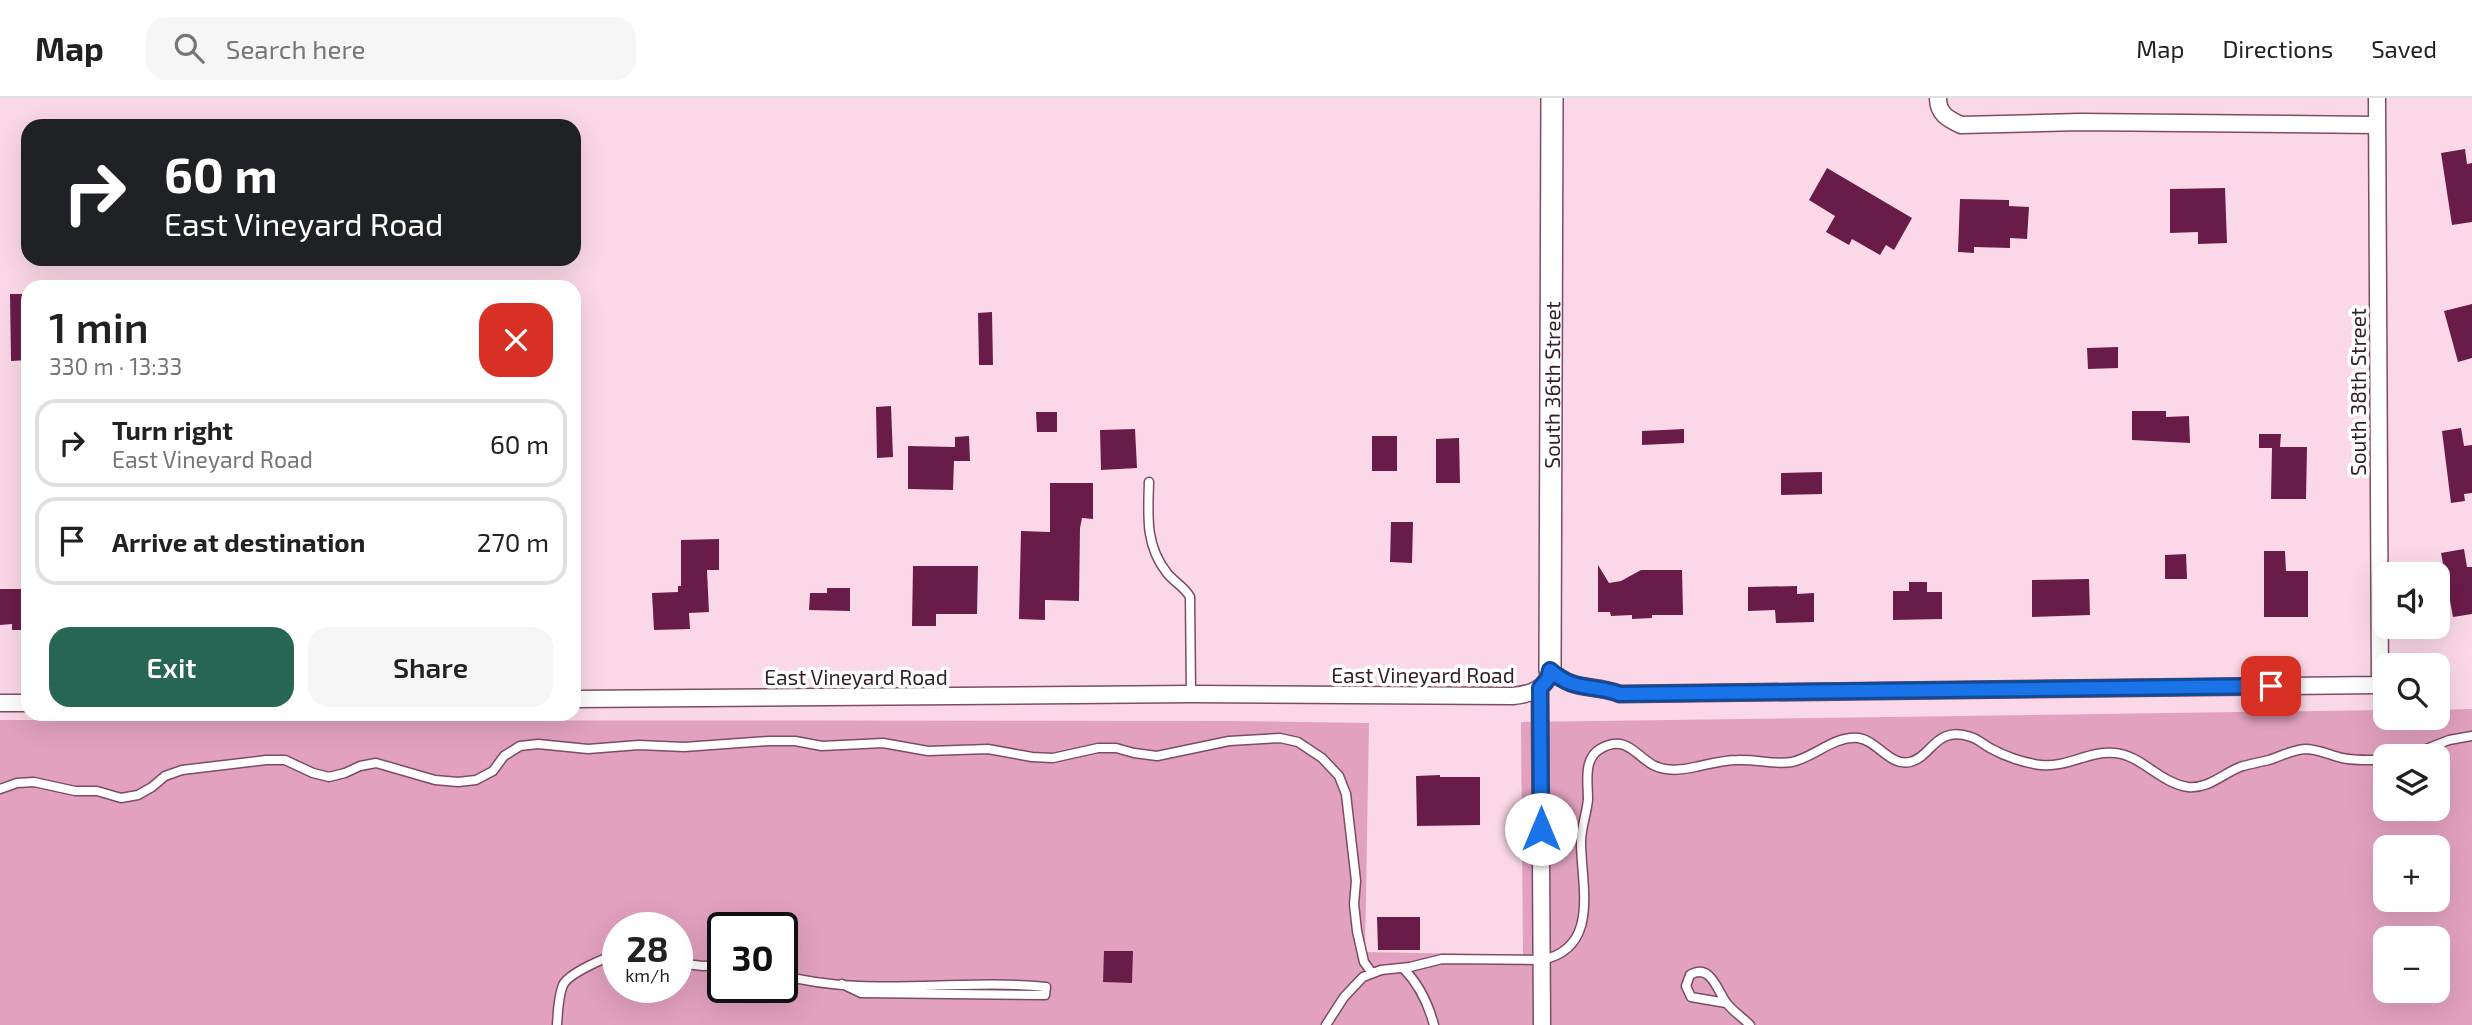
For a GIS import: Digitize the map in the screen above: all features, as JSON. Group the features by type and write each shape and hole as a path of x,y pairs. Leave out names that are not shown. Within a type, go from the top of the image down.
{"street":[{"name":"South 36th Street","path":"1542,1025 1552,98"},
{"path":"1938,98 1938,106 1945,117 1961,125 2080,122 2376,125"},
{"name":"South 38th Street","path":"1545,679 1563,680 1580,687 1601,688 1620,694 2380,685 2377,98"},
{"name":"East Vineyard Road","path":"581,699 1191,694 1513,696 1533,692 1545,679"},
{"path":"0,703 21,703"}],"lane":[{"path":"1149,482 1148,531 1151,547 1160,564 1190,597 1191,694"},
{"path":"1326,1025 1344,997 1363,977 1381,970 1442,959 1542,960 1557,957 1572,944 1580,928 1586,900 1581,838 1588,808 1587,774 1590,761 1600,749 1618,745 1630,746 1653,765 1670,770 1738,760 1779,763 1794,761 1847,738 1860,738 1886,755 1908,763 1919,758 1937,740 1954,735 1971,737 2004,755 2041,765 2057,764 2099,753 2118,753 2132,758 2162,778 2190,787 2208,784 2234,769 2290,751 2307,749 2342,758 2373,759"},
{"path":"2439,744 2472,736"},
{"path":"0,789 17,783 34,782 75,791 97,791 121,798 138,794 165,776 182,769 266,760 285,761 313,774 328,777 345,774 360,766 376,764 435,780 458,782 476,780 493,771 504,756 520,746 538,744 588,749 795,741 822,746 883,743 928,751 988,749 1054,758 1097,748 1116,748 1157,756 1229,741 1280,738 1298,742 1322,758 1339,776 1346,794 1356,881 1354,904 1357,931 1364,962 1372,973"},
{"path":"557,1025 564,983 574,974 602,961"},
{"path":"1403,968 1420,990 1434,1025"},
{"path":"1726,1003 1691,997 1686,986 1690,975 1695,972 1706,974 1715,983 1726,1003 1750,1025"},
{"path":"798,977 842,984 884,986 1046,987 1045,995 1031,996 885,994 861,993 842,984"}],"shaded area":[{"path":"2472,709 2472,1025 0,1025 0,720 1369,723 1365,952 1523,955 1521,722 2373,710 2373,730 2450,730 2450,710"}],"building":[{"path":"2465,149 2467,164 2472,163 2472,222 2452,225 2441,153"},
{"path":"1827,168 1912,218 1894,250 1886,245 1880,255 1852,239 1849,245 1826,232 1835,216 1809,200"},
{"path":"2225,188 2227,243 2198,244 2198,232 2170,233 2170,189"},
{"path":"1960,199 2009,200 2009,206 2029,207 2027,239 2010,238 2010,248 1974,247 1974,253 1958,252"},
{"path":"10,294 21,294 21,360 11,361"},
{"path":"2472,304 2472,358 2458,362 2444,311"},
{"path":"992,312 993,365 979,365 978,313"},
{"path":"2118,347 2118,368 2088,369 2087,348"},
{"path":"891,406 893,457 877,458 876,407"},
{"path":"2132,411 2166,411 2166,417 2189,416 2190,443 2132,440"},
{"path":"1036,412 1057,412 1057,432 1037,432"},
{"path":"2461,428 2464,446 2472,445 2472,493 2464,494 2465,501 2451,503 2442,431"},
{"path":"1135,429 1137,468 1101,470 1100,430"},
{"path":"1684,429 1684,443 1642,445 1642,431"},
{"path":"2259,434 2281,434 2280,447 2307,447 2306,499 2271,499 2272,448 2259,448"},
{"path":"969,436 970,461 954,461 953,490 908,489 908,446 955,447 955,437"},
{"path":"1372,436 1397,436 1397,471 1372,471"},
{"path":"1459,438 1460,483 1436,483 1436,439"},
{"path":"1822,472 1822,494 1781,495 1781,473"},
{"path":"1050,483 1093,483 1093,519 1082,518 1080,528 1079,601 1045,600 1045,620 1019,619 1021,531 1050,532"},
{"path":"1391,522 1413,522 1412,563 1390,562"},
{"path":"719,539 719,570 707,570 709,612 689,613 690,629 654,630 652,593 678,592 678,586 681,586 681,540"},
{"path":"2464,549 2467,567 2472,567 2472,614 2453,617 2450,601 2450,562 2443,562 2441,553"},
{"path":"2264,551 2285,551 2286,571 2308,571 2308,617 2264,617"},
{"path":"2186,554 2187,579 2165,579 2165,555"},
{"path":"1598,565 1609,583 1621,581 1641,570 1682,570 1683,615 1652,615 1652,618 1632,619 1632,615 1611,616 1610,612 1598,612"},
{"path":"913,566 978,566 977,614 936,614 936,626 912,626"},
{"path":"2089,579 2090,615 2032,617 2032,580"},
{"path":"1909,582 1927,582 1927,592 1942,592 1942,619 1893,620 1893,591 1909,591"},
{"path":"1797,586 1797,594 1814,593 1814,622 1776,623 1775,610 1748,611 1748,587"},
{"path":"827,588 850,588 850,611 809,610 810,593 827,593"},
{"path":"0,589 21,589 21,630 12,630 12,624 0,625"},
{"path":"1416,776 1480,777 1480,825 1417,826"},
{"path":"1377,917 1420,917 1420,950 1378,950"},
{"path":"1104,951 1133,951 1132,983 1103,982"}],"route":[{"path":"1541,829 1540,688 1548,679 1550,670 1563,680 1580,687 1601,688 1620,694 2271,686"}]}
